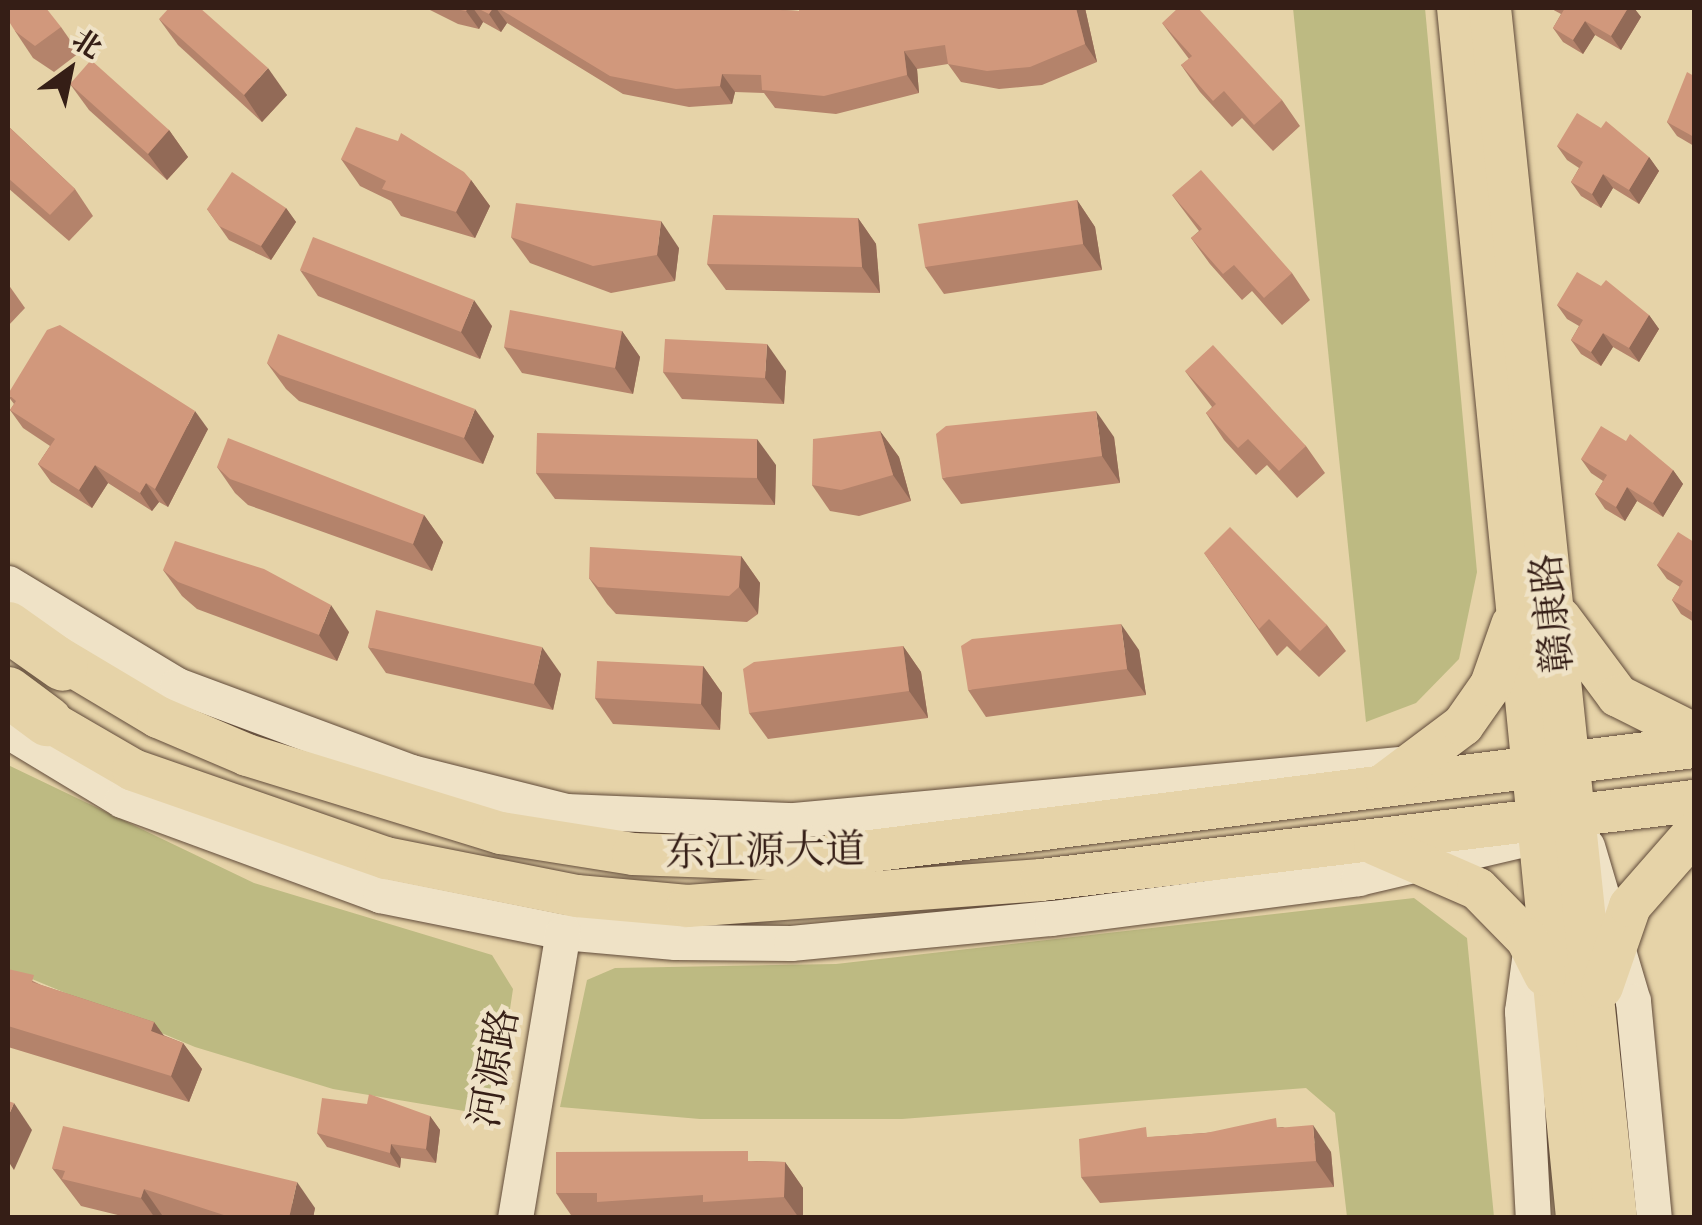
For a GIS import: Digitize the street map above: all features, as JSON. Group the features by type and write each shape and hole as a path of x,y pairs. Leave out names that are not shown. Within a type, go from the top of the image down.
{"highway":[{"path":"8,624 63,666"}],"main road":[{"name":"赣康路","path":"1458,8 1536,589"},
{"name":"赣康路","path":"1490,8 1549,757 1557,827 1596,1006 1616,1218"},
{"path":"1355,793 1422,762 1491,685 1536,589 1601,680 1689,733"},
{"name":"东江源大道","path":"63,666 247,755 387,802 633,854 799,860 1355,793 1689,733"},
{"name":"东江源大道","path":"17,710 133,770 386,858 577,896 688,906 830,901 1355,842 1557,827 1694,801"},
{"name":"赣康路","path":"1557,827 1552,1004 1576,1218"},
{"path":"1634,1218 1596,1006 1618,932 1644,884 1694,833"},
{"path":"1355,842 1428,860 1487,896 1532,947 1552,1004 1547,1218"}],"street":[{"path":"8,583 177,685 411,772 566,811 794,820 1422,762 1549,757"},
{"path":"17,710 122,800 222,842 380,895 563,932 791,943 1339,880 1557,827 1694,824"},
{"path":"1557,827 1618,932 1654,1218"},
{"path":"1534,1218 1522,1011 1557,827"},
{"name":"河源路","path":"515,1218 563,932"}],"shaded area":[{"path":"1293,8 1425,8 1477,572 1459,659 1416,703 1366,722"},
{"path":"8,765 254,883 492,955 513,989 494,1116 333,1089 195,1047 8,969"},
{"path":"1414,898 1467,938 1494,1217 1347,1217 1335,1113 1306,1088 902,1119 700,1119 560,1107 587,980 615,968 836,964"}],"building":[{"path":"8,8 46,8 61,27 35,46 15,31 8,20"},
{"path":"169,8 200,8 268,68 244,95 159,19"},
{"path":"498,8 1076,8 1085,44 1030,67 987,71 948,64 945,45 904,51 907,75 824,96 762,90 761,75 722,74 720,86 676,89 610,76"},
{"path":"1178,8 1198,8 1282,100 1254,125 1224,91 1213,101 1181,65 1192,56 1162,23"},
{"path":"1565,8 1628,8 1611,36 1585,21 1573,40 1553,28"},
{"path":"91,60 169,130 148,154 70,84"},
{"path":"1687,72 1694,76 1694,137 1667,122"},
{"path":"1577,113 1601,128 1606,121 1649,157 1629,190 1603,174 1592,194 1571,182 1583,162 1557,146"},
{"path":"8,126 75,189 50,215 8,178"},
{"path":"356,127 398,141 401,133 464,172 471,180 456,212 382,189 386,181 341,159"},
{"path":"1201,170 1292,273 1264,298 1234,265 1223,274 1191,238 1202,229 1172,195"},
{"path":"232,172 286,208 261,246 219,226 207,209"},
{"path":"1077,200 1083,244 925,267 918,224"},
{"path":"516,203 661,221 657,255 593,266 511,237"},
{"path":"713,215 858,218 862,267 707,264"},
{"path":"313,237 474,300 461,332 300,270"},
{"path":"1577,272 1601,286 1606,280 1649,315 1629,348 1603,333 1591,352 1571,340 1583,320 1557,305"},
{"path":"510,310 622,331 615,368 504,347"},
{"path":"60,325 195,411 155,489 146,483 140,493 95,465 79,490 38,464 55,439 10,410 16,401 8,394 47,330"},
{"path":"278,334 475,409 464,438 280,375 267,363"},
{"path":"665,339 767,344 765,378 663,372"},
{"path":"1213,345 1306,446 1279,471 1248,439 1238,448 1206,413 1216,404 1185,371"},
{"path":"1096,411 1102,456 942,478 936,434 946,426"},
{"path":"1601,426 1626,441 1630,434 1673,470 1653,503 1627,487 1616,507 1595,494 1607,475 1581,459"},
{"path":"880,431 893,475 841,490 812,485 813,439"},
{"path":"537,433 757,439 757,478 536,473"},
{"path":"228,438 424,515 413,544 230,479 217,467"},
{"path":"1230,527 1327,625 1300,651 1269,619 1259,629 1204,553"},
{"path":"1678,532 1694,542 1692,612 1672,600 1683,581 1657,565"},
{"path":"175,541 264,569 331,605 319,635 178,582 163,570"},
{"path":"590,547 741,556 739,587 729,596 598,587 589,578"},
{"path":"376,610 542,647 534,684 368,647"},
{"path":"1121,624 1127,669 968,690 961,646 972,639"},
{"path":"903,646 909,691 749,713 743,669 754,662"},
{"path":"597,661 703,666 701,704 595,698"},
{"path":"8,969 34,975 32,982 154,1022 151,1031 183,1043 171,1076 8,1026"},
{"path":"369,1094 430,1116 426,1149 391,1144 390,1153 317,1133 322,1098 367,1104"},
{"path":"1276,1118 1277,1128 1313,1125 1316,1161 1081,1177 1079,1139 1146,1127 1147,1137 1206,1133"},
{"path":"63,1126 297,1182 289,1218 233,1218 144,1189 141,1198 62,1179 65,1171 52,1168"},
{"path":"748,1151 748,1161 785,1162 784,1197 703,1202 703,1195 597,1202 597,1193 556,1193 556,1152"}]}
